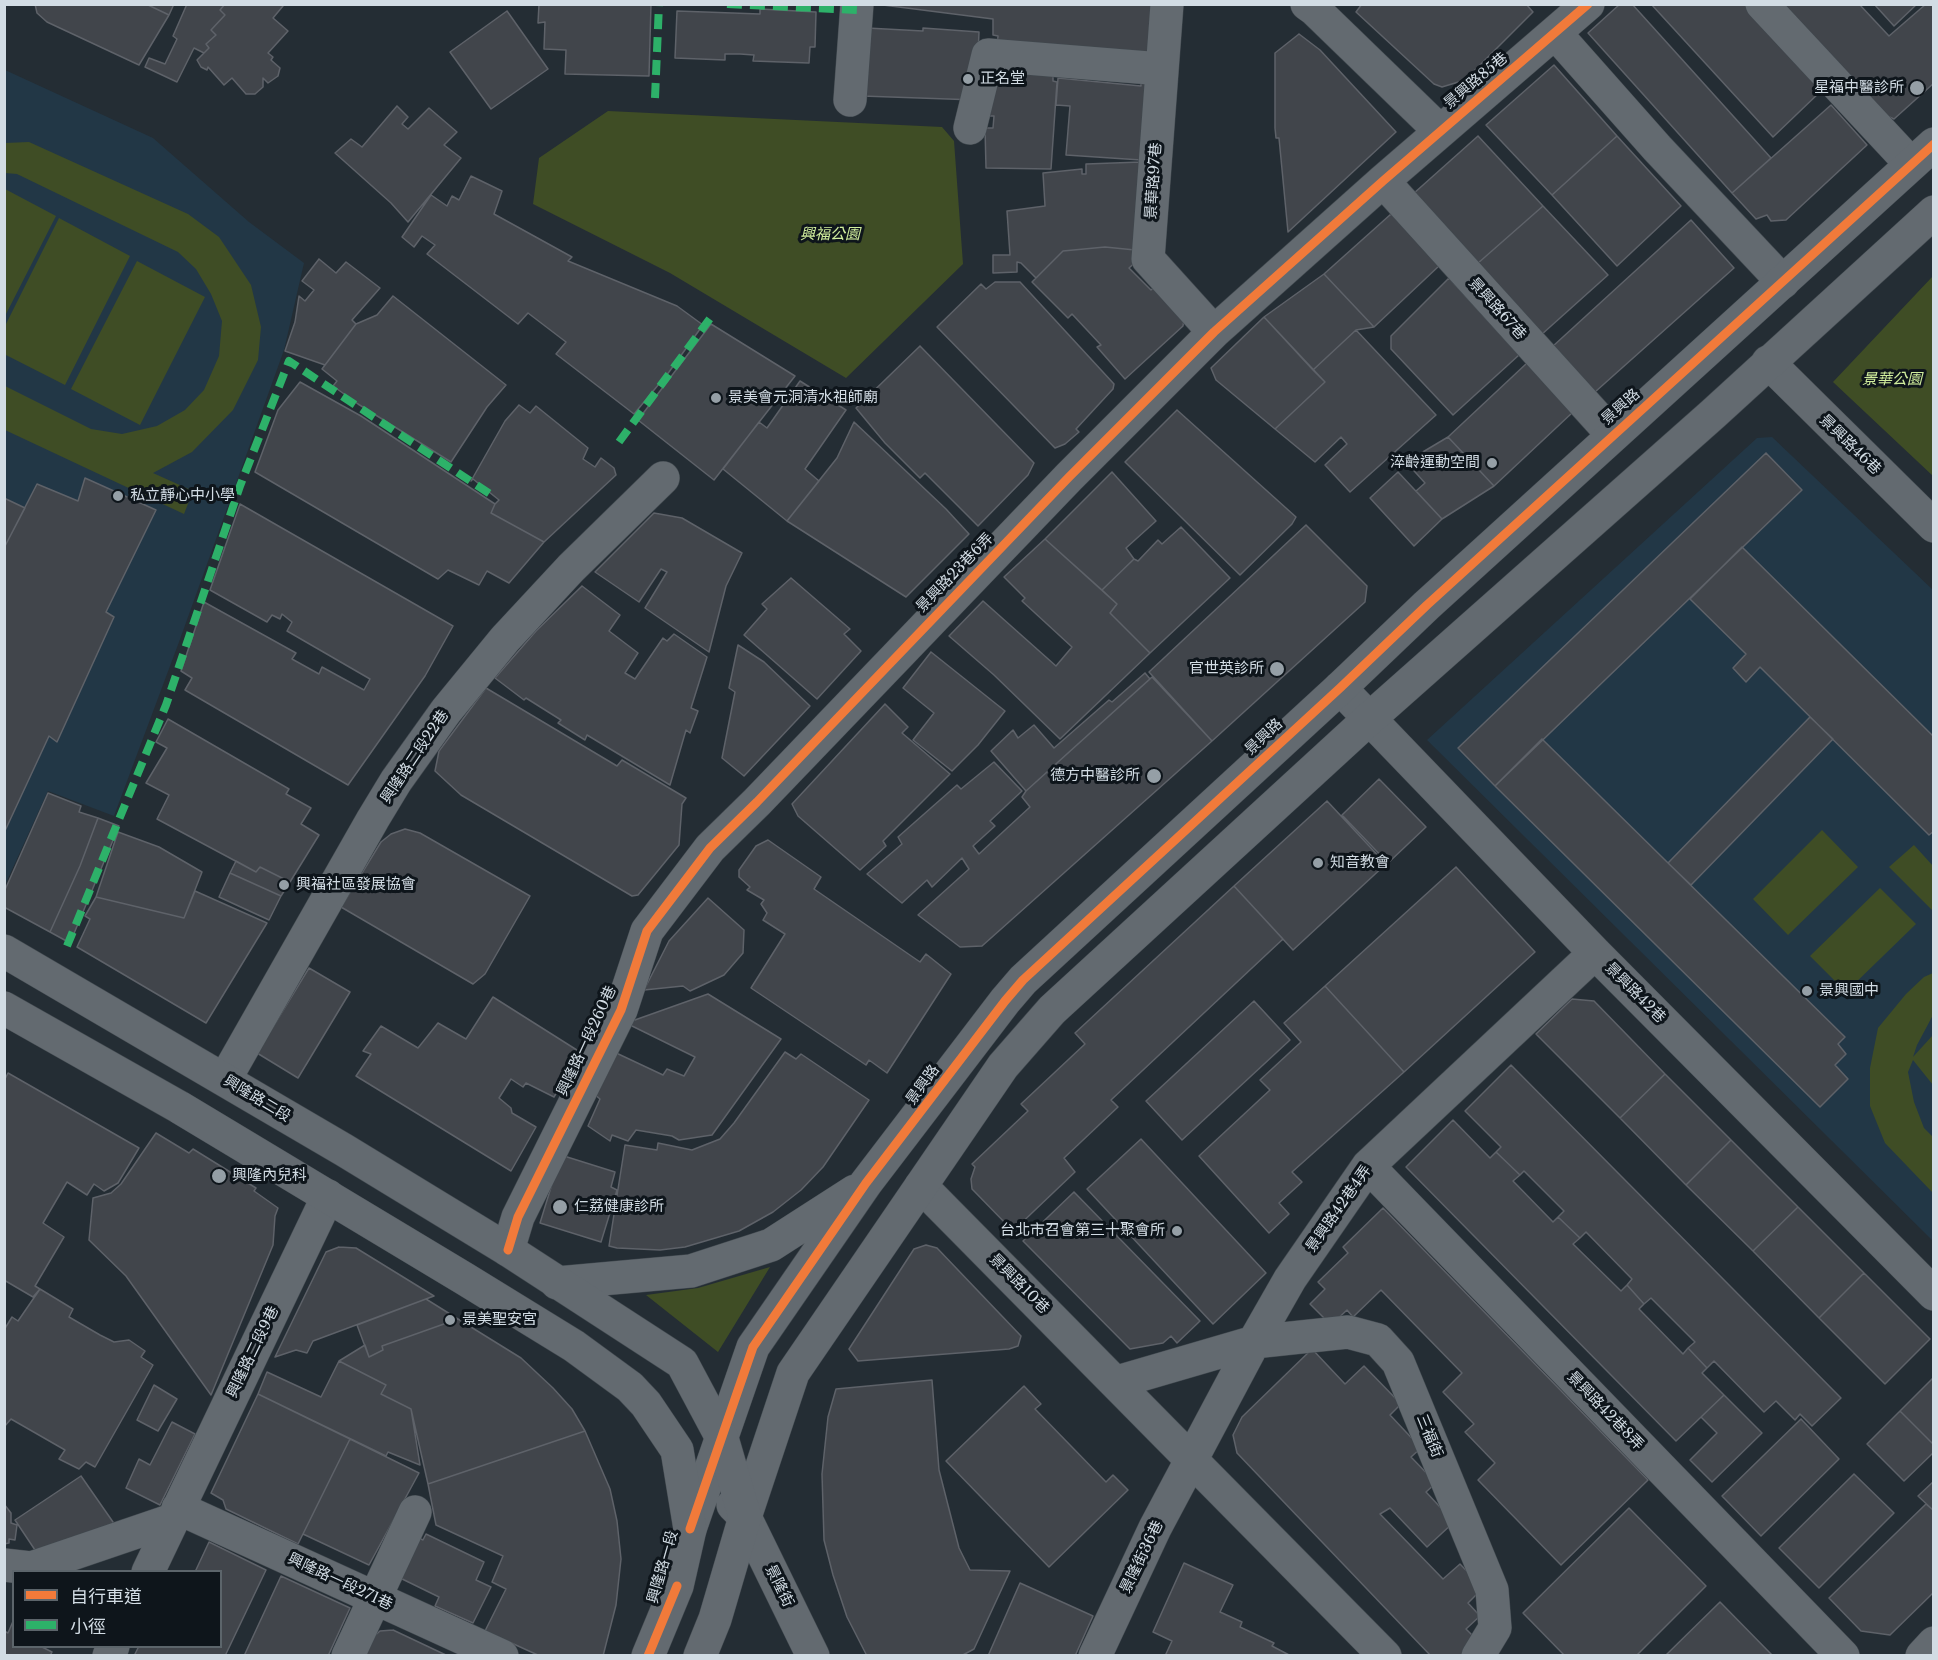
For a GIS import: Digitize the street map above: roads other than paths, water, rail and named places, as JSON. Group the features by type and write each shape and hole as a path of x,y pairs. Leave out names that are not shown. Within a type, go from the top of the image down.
{"street":[{"path":"850,100 857,4"},
{"name":"景華路97巷","path":"1167,4 1148,259 1215,332"},
{"name":"景興路85巷","path":"1307,4 1440,131"},
{"name":"景興路85巷","path":"1215,332 1383,181 1588,4"},
{"path":"1762,4 1922,154"},
{"path":"1556,34 1657,148 1783,282"},
{"path":"970,128 988,55 1162,69"},
{"name":"景興路","path":"690,1529 753,1347 866,1184 1005,1000 1023,980 1427,605 1922,154"},
{"name":"景興路67巷","path":"1383,181 1613,435"},
{"path":"700,1656 715,1619 745,1517 794,1373 1003,1066 1052,1010 1369,719 1713,414 1934,212"},
{"name":"景興路23巷6弄","path":"758,802 1061,485 1215,332"},
{"name":"景興路46巷","path":"1768,362 1934,526"},
{"name":"興隆路二段22巷","path":"225,1079 373,819 396,781 446,711 505,639 572,568 663,478"},
{"name":"景興路42巷","path":"1340,688 1596,953 1934,1294"},
{"name":"興隆路一段260巷","path":"508,1250 518,1217 621,1010 647,931 710,848 758,802"},
{"name":"興隆路二段","path":"4,951 225,1079 508,1250"},
{"name":"景興路42巷4弄","path":"1193,1460 1254,1342 1290,1279 1368,1166 1596,953"},
{"path":"4,1008 179,1107 328,1196"},
{"name":"景興路42巷8弄","path":"1368,1166 1842,1656"},
{"path":"557,1283 691,1271 771,1245 866,1184"},
{"name":"景興路10巷","path":"921,1186 1193,1460"},
{"name":"興隆路一段","path":"328,1196 574,1346 630,1387 646,1404 677,1450 690,1529 677,1586 648,1656"},
{"name":"興隆路二段9巷","path":"149,1570 328,1196"},
{"path":"508,1250 682,1363 722,1438 745,1517"},
{"name":"三福街","path":"1254,1342 1348,1332 1378,1340 1398,1362 1492,1590 1495,1628 1478,1656"},
{"path":"1117,1382 1254,1342"},
{"path":"677,1450 707,1477 745,1517"},
{"path":"1193,1460 1384,1656"},
{"name":"景隆街36巷","path":"1095,1656 1155,1528 1193,1460"},
{"path":"348,1656 415,1512"},
{"path":"4,1565 31,1568 175,1514"},
{"name":"興隆路一段271巷","path":"175,1514 374,1598 502,1656"},
{"name":"景隆街","path":"745,1517 813,1656"},
{"path":"1922,1656 1934,1643"}],"place":[{"name":"正名堂","path":"968,79"},
{"name":"星福中醫診所","path":"1917,88"},
{"name":"景美會元洞清水祖師廟","path":"716,398"},
{"name":"淬齡運動空間","path":"1492,463"},
{"name":"私立靜心中小學","path":"118,496"},
{"name":"官世英診所","path":"1277,669"},
{"name":"德方中醫診所","path":"1154,776"},
{"name":"知音教會","path":"1318,863"},
{"name":"興福社區發展協會","path":"284,885"},
{"name":"景興國中","path":"1807,991"},
{"name":"興隆內兒科","path":"219,1176"},
{"name":"仁荔健康診所","path":"560,1207"},
{"name":"台北市召會第三十聚會所","path":"1177,1231"},
{"name":"景美聖安宮","path":"450,1320"}],"park label":[{"name":"興福公園","path":"830,235"},
{"name":"景華公園","path":"1892,380"}]}
